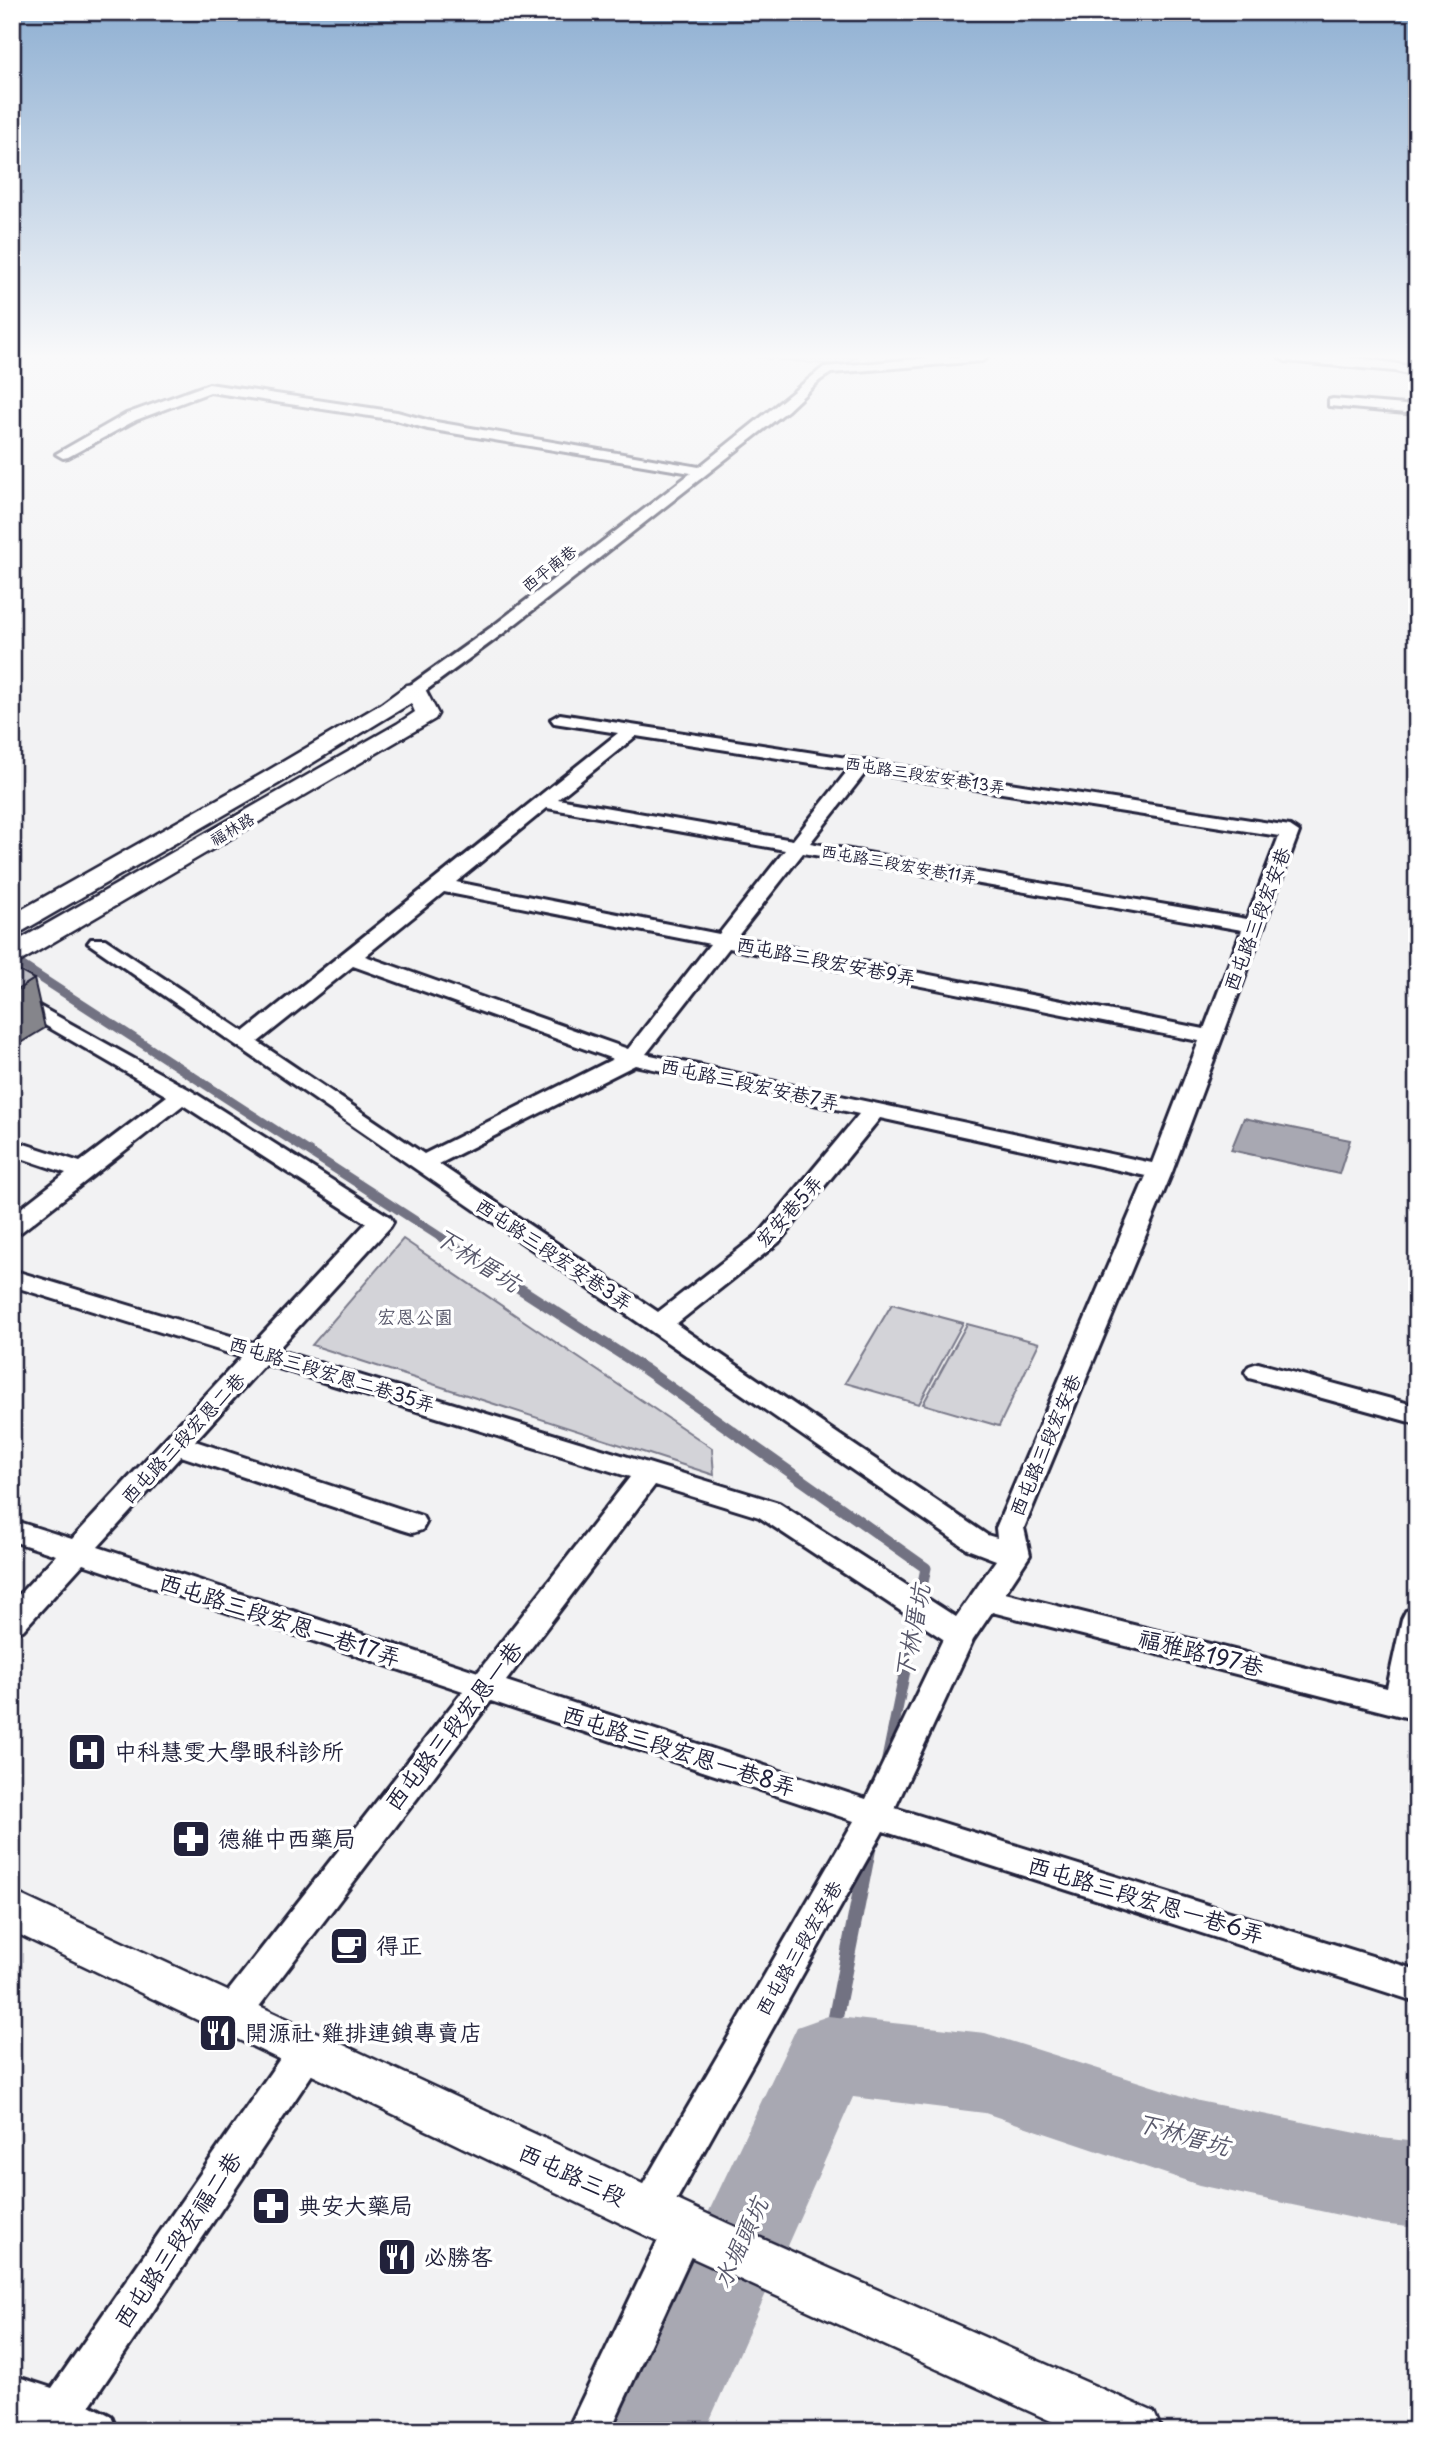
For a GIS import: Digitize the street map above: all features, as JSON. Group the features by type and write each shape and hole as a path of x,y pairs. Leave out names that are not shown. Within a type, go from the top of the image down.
{"street":[{"name":"西平南巷","path":"499,629 702,471"},
{"name":"福林路","path":"17,943 405,729 427,714 415,690 499,629"},
{"name":"西屯路三段宏安巷13弄","path":"560,719 1290,832"},
{"path":"244,1043 632,730"},
{"path":"422,1164 632,1058 861,766"},
{"name":"西屯路三段宏安巷11弄","path":"543,802 1254,926"},
{"name":"西屯路三段宏安巷","path":"588,2431 681,2227 960,1635 1015,1555 1010,1528 1160,1172 1290,832"},
{"name":"西屯路三段宏安巷9弄","path":"440,885 1212,1037"},
{"name":"西屯路三段宏安巷3弄","path":"98,943 977,1542 1015,1555"},
{"name":"西屯路三段宏安巷7弄","path":"350,958 632,1058 1160,1172"},
{"path":"12,997 182,1095 12,1227"},
{"name":"西屯路三段宏恩二巷","path":"12,1622 381,1222 182,1095"},
{"name":"宏安巷5弄","path":"659,1325 769,1238 874,1111"},
{"path":"12,1147 83,1171"},
{"name":"西屯路三段宏恩二巷35弄","path":"12,1278 262,1352 769,1510 960,1635"},
{"path":"1258,1372 1417,1415"},
{"path":"177,1445 412,1523"},
{"name":"西屯路三段宏恩一巷","path":"232,2014 650,1472"},
{"name":"西屯路三段宏恩一巷17弄","path":"12,1530 484,1687"},
{"name":"福雅路197巷","path":"984,1598 1408,1705"},
{"path":"1408,1705 1417,1619"},
{"name":"西屯路三段宏恩一巷8弄","path":"484,1687 875,1815"},
{"name":"西屯路三段宏恩一巷6弄","path":"875,1815 1417,1986"},
{"name":"西屯路三段","path":"12,1910 681,2227 1120,2428"},
{"name":"西屯路三段宏福二巷","path":"54,2421 307,2049"},
{"path":"12,2396 54,2421 96,2431"}],"green space":[{"name":"宏恩公園","path":"403,1239 712,1448 714,1475 312,1345"},
{"path":"892,1304 963,1323 919,1404 845,1383"},
{"path":"967,1324 1039,1343 999,1426 923,1404"}],"shaded area":[{"path":"1244,1118 1350,1140 1339,1174 1231,1150"}],"building":[{"path":"12,967 34,979 12,993"}],"waterway":[{"name":"下林厝坑","path":"12,959 519,1288"},
{"name":"下林厝坑","path":"516,1286 643,1368 926,1568 886,1764"},
{"name":"下林厝坑","path":"828,2055 869,1847"},
{"name":"下林厝坑","path":"654,2431 828,2055 985,2073 1199,2143 1381,2181 1417,2185"}],"place":[{"name":"中科慧雯大學眼科診所","path":"87,1752"},
{"name":"德維中西藥局","path":"191,1839"},
{"name":"得正","path":"349,1946"},
{"name":"開源社 雞排連鎖專賣店","path":"218,2033"},
{"name":"典安大藥局","path":"271,2206"},
{"name":"必勝客","path":"397,2257"}],"water label":[{"name":"水堀頭坑","path":"741,2243"}]}
